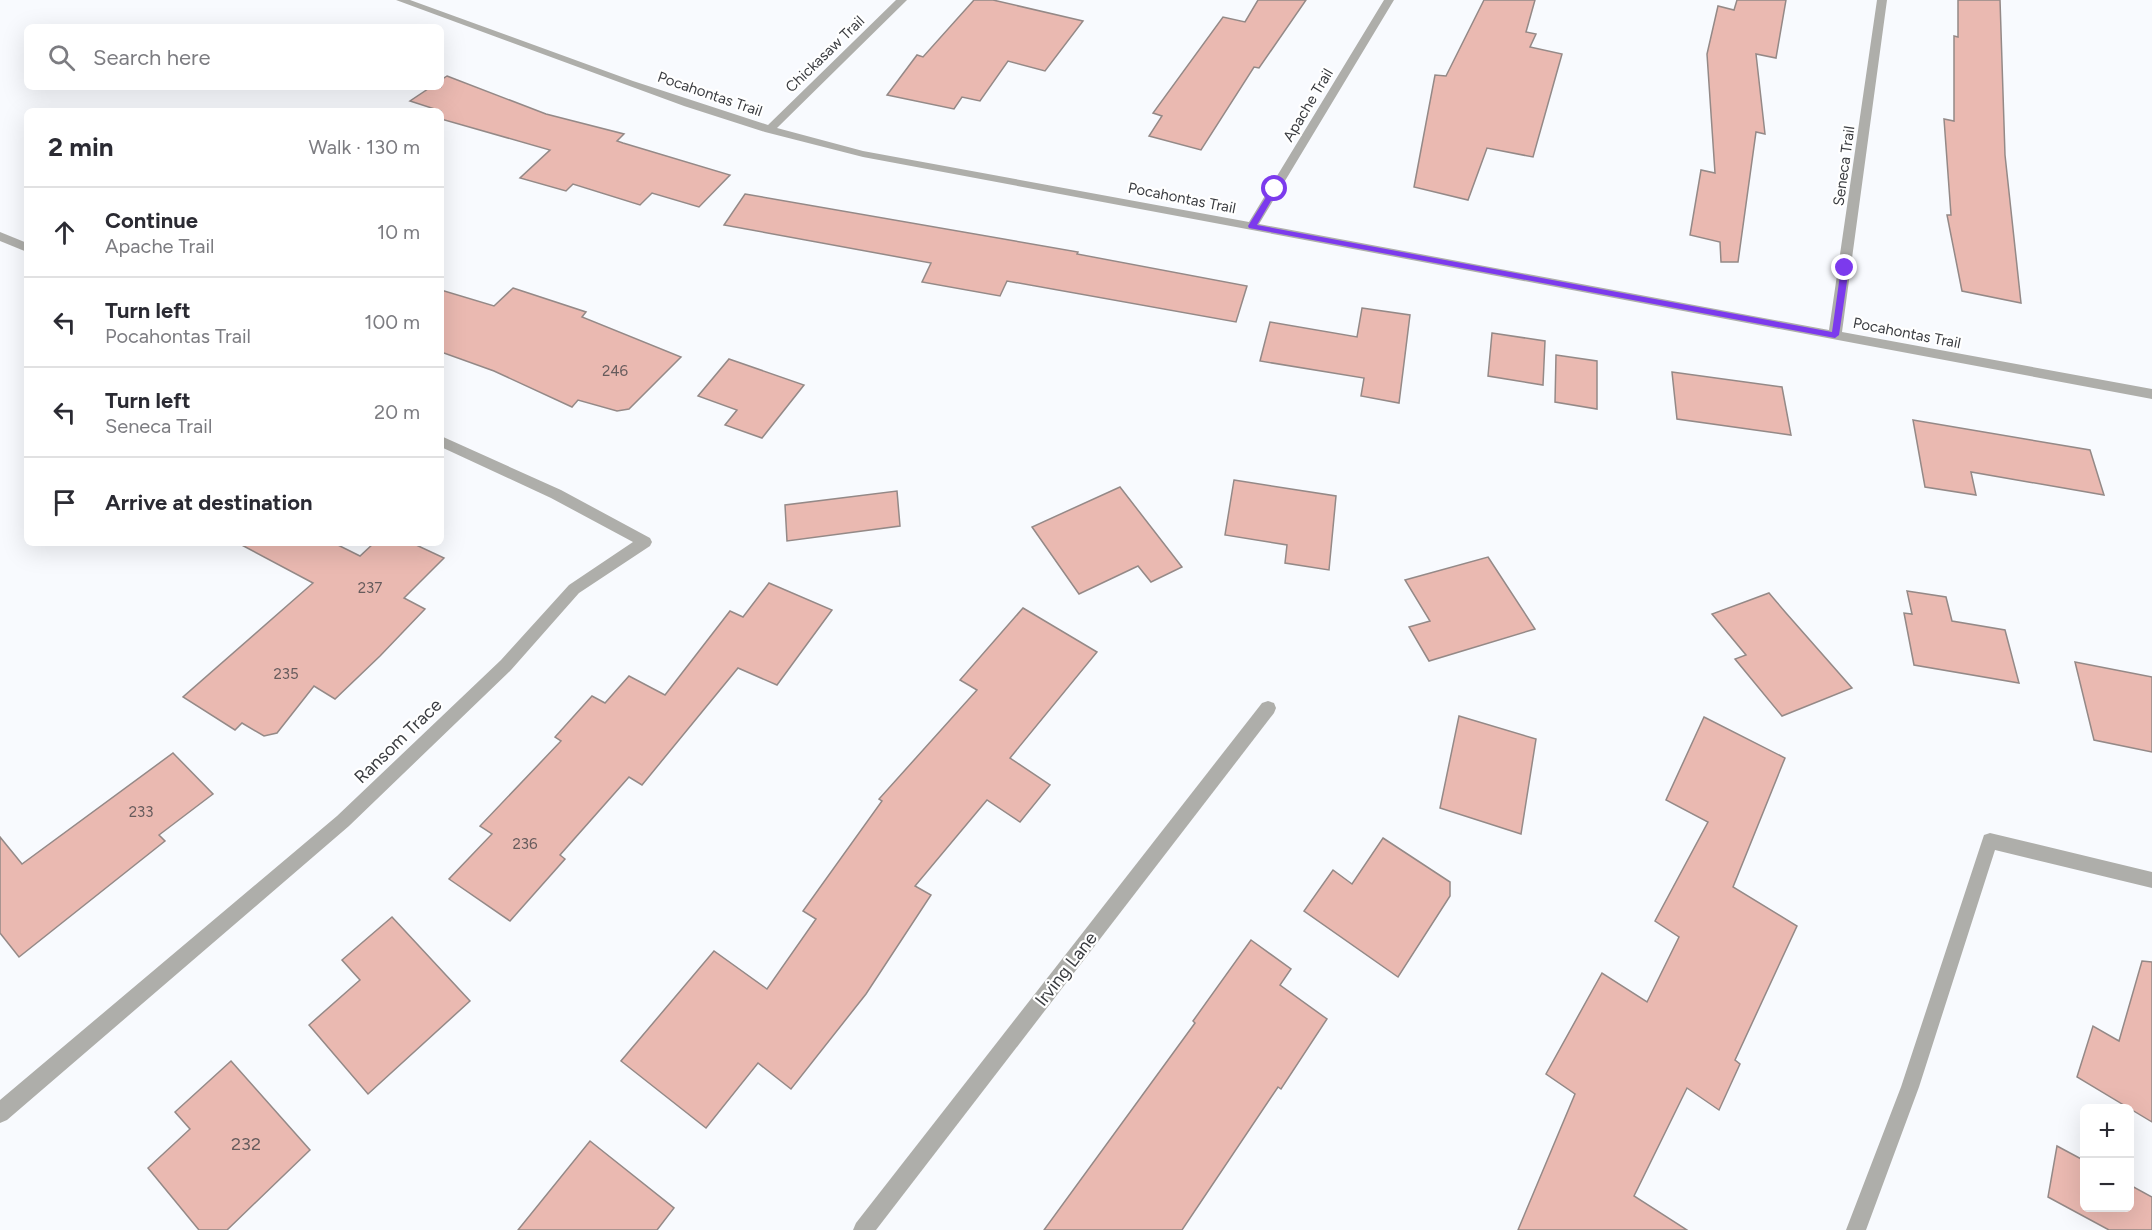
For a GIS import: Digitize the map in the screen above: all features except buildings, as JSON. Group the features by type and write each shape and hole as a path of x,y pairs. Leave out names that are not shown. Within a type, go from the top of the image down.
{"street":[{"name":"Pocahontas Trail","path":"400,0 419,3 720,115 863,154 2152,394"},
{"name":"Chickasaw Trail","path":"769,130 902,0"},
{"name":"Apache Trail","path":"1252,226 1389,0"},
{"name":"Seneca Trail","path":"1835,335 1882,0"},
{"path":"0,236 24,247"},
{"name":"Ransom Trace","path":"0,1113 343,821 507,664 574,589 645,542 556,494 444,442"},
{"name":"Irving Lane","path":"863,1230 1268,708"},
{"path":"1856,1230 1910,1087 1990,842 2152,880"}],"route":[{"path":"1275,189 1252,226 1835,335 1845,268"}]}
